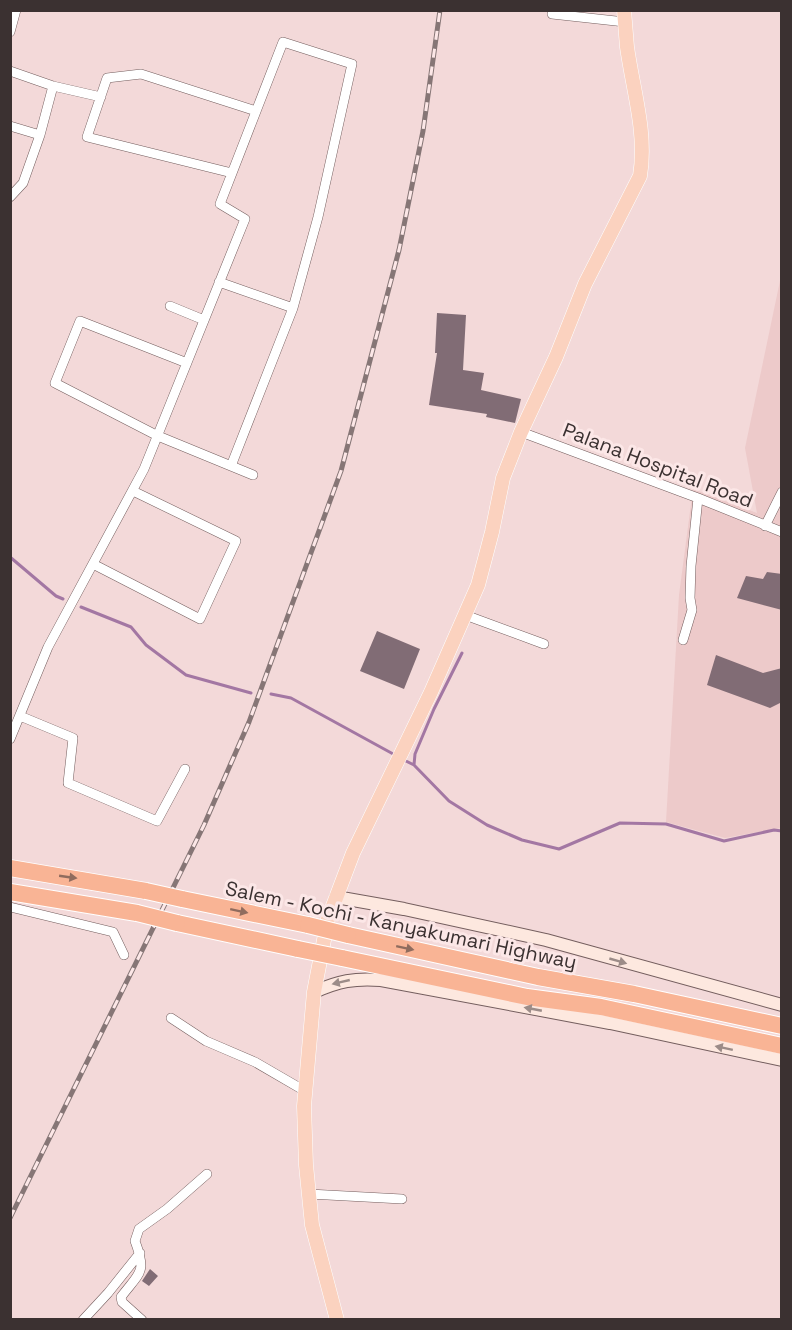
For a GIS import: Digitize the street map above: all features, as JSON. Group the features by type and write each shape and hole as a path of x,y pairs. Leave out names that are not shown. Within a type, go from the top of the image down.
{"highway":[{"name":"Salem - Kochi - Kanyakumari Highway","path":"10,868 146,891 538,977 634,994 782,1026"},
{"name":"Salem - Kochi - Kanyakumari Highway","path":"10,892 137,913 527,997 601,1007 782,1046"}],"main road":[{"path":"337,1320 312,1225 306,1165 305,1091 314,992 328,919 353,853 391,778 478,585 503,478 521,432 556,357 585,284 640,176 643,157 640,123 624,16"}],"street":[{"path":"10,32 16,10"},
{"path":"552,14 624,16"},
{"path":"10,739 48,647 144,469 244,219 220,204 282,42 352,64 318,217 293,308 231,466"},
{"path":"10,71 53,86 100,97"},
{"path":"232,173 87,137 107,78 141,74 256,111"},
{"path":"10,197 23,183 40,135 53,86"},
{"path":"10,126 40,135"},
{"path":"219,282 293,308"},
{"path":"170,306 204,320"},
{"path":"187,363 81,321 55,383 158,436 253,475"},
{"name":"Palana Hospital Road","path":"521,432 782,532"},
{"path":"93,564 200,619 236,541 133,491"},
{"path":"765,525 782,492"},
{"path":"683,640 692,610 691,566 698,498"},
{"path":"465,615 544,644"},
{"path":"20,716 74,738 69,783 157,821 184,769"},
{"path":"336,897 404,909 546,940 782,1005"},
{"path":"10,907 113,933 124,955"},
{"path":"314,992 337,982 360,979 381,980 610,1023 782,1060"},
{"path":"171,1018 206,1041 255,1062 305,1091"},
{"path":"142,1320 122,1302 120,1297 142,1269 140,1253 135,1241 139,1229 167,1209 207,1174"},
{"path":"309,1194 402,1199"},
{"path":"83,1320 84,1316 108,1293 140,1253"}],"shaded area":[{"path":"781,276 781,828 725,838 666,822 679,595 693,489 757,513 745,448"}],"building":[{"path":"437,313 466,315 463,370 484,373 481,390 521,399 515,423 486,417 487,414 429,405 437,353 435,353"},
{"path":"767,572 782,574 782,610 737,598 746,576 763,579"},
{"path":"377,631 420,649 404,689 360,671"},
{"path":"716,655 763,673 782,668 782,702 770,708 707,685"},
{"path":"150,1269 158,1276 149,1286 142,1281"}],"waterway":[{"path":"10,557 56,596 63,599"},
{"path":"81,607 131,627 146,645 186,675 251,693"},
{"path":"414,765 415,754 434,709 462,653"},
{"path":"271,694 291,698 395,755"},
{"path":"404,760 414,765 449,801 487,825 522,840 559,849 620,823 666,824 724,841 774,830 782,831"}],"railway":[{"path":"10,1218 204,825 249,722 341,471 399,250 423,131 440,10"}]}
